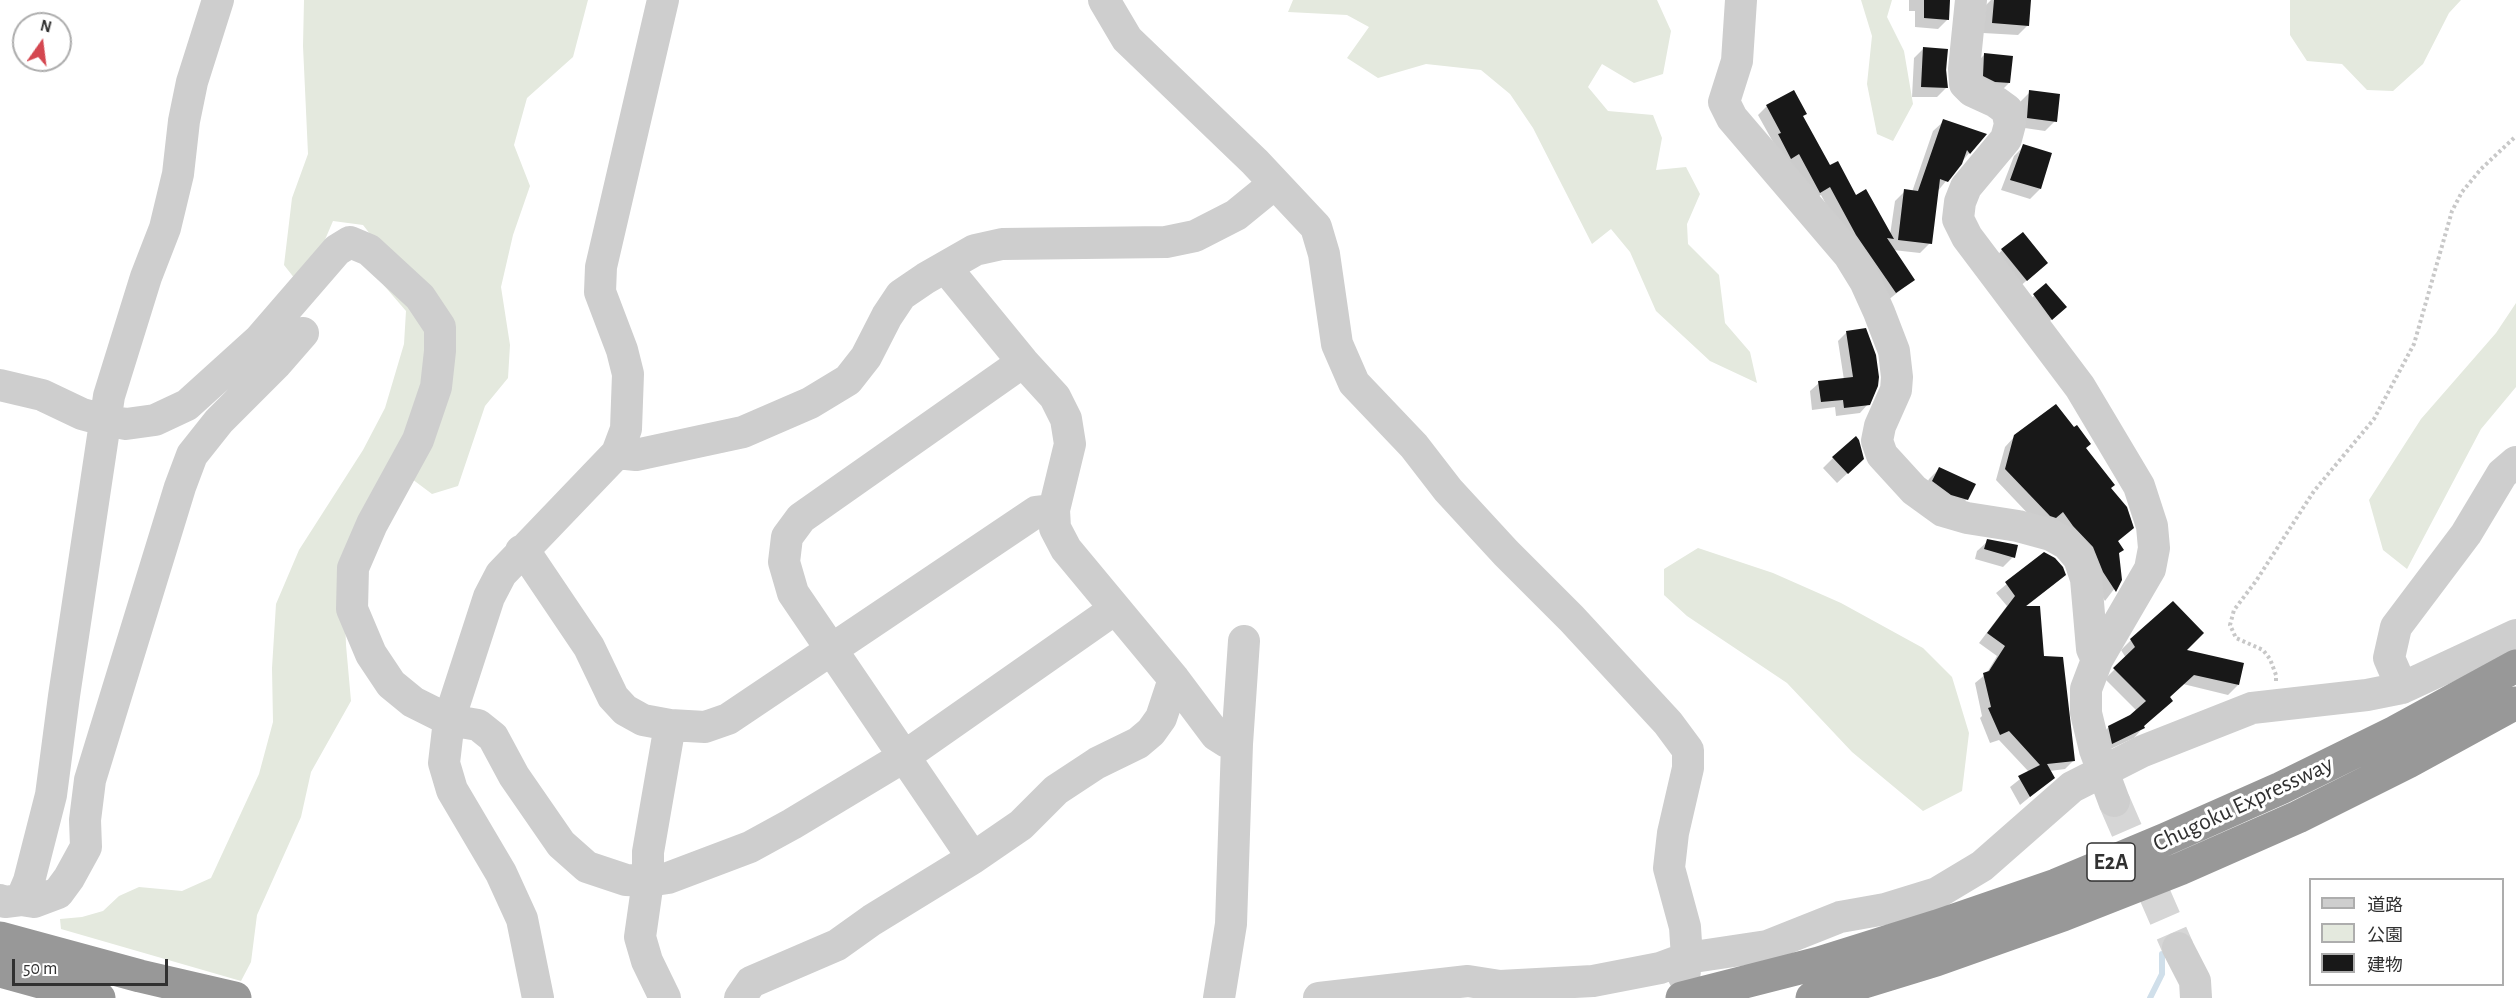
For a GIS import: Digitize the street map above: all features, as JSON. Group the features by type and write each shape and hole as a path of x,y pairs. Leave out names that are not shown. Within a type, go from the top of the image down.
{"highway":[{"name":"Chugoku Expressway","path":"1684,978 1819,963 1937,927 2056,885 2281,788 2395,732 2516,666"},
{"name":"Chugoku Expressway","path":"1812,998 1957,952 2063,915 2180,869 2298,817 2398,767 2516,703"},
{"path":"0,938 140,976 235,998"},
{"path":"0,971 99,998"}],"street":[{"path":"11,900 29,881 51,795 100,463 104,420 118,361 165,228 178,174 184,121 192,82 218,0"},
{"path":"538,998 522,919 501,873 452,790 444,763 449,720 489,597 501,574 617,453 626,429 628,374 622,350 600,292 601,267 663,0"},
{"path":"1104,0 1128,39 1301,208 1316,227 1324,254 1337,344 1354,383 1414,446 1448,490 1506,553 1572,619 1668,723 1688,750 1688,768 1669,868 1685,927 1684,978"},
{"path":"1741,0 1737,61 1724,102 1732,118 1849,255 1865,281 1879,312 1894,351 1897,377 1896,390 1880,426 1877,441 1882,455 1914,490 1943,511 1967,518 2018,526 2051,535 2067,544 2079,558 2086,579 2092,649 2097,660"},
{"path":"1971,0 1964,69 1965,84 1972,91 2007,110 2010,124 2006,139 1966,188 1960,202 1958,219 1967,237 2080,387 2139,486 2152,526 2154,548 2150,568 2097,660 2086,689 2086,713 2102,770 2114,801"},
{"path":"617,453 636,455 743,432 810,403 848,380 866,357 887,316 901,295 975,250 1002,244 1166,242 1195,236 1236,215 1274,184"},
{"path":"0,385 42,395 82,414 104,420 126,424 154,420 187,405 260,339 337,250 350,242 369,250 420,297 440,327 440,351 436,387 418,440 372,524 353,568 352,609 371,654 391,684 413,702 449,720 478,725 493,737 514,776 561,844 587,867 626,880 648,881 668,878 750,847 905,756 1115,609"},
{"path":"946,268 1023,362 1055,397 1066,419 1070,444 1054,510 1055,528 1066,549 1174,679 1216,735 1227,742 1237,744"},
{"path":"11,900 34,902 58,893 86,847 85,820 90,780 192,455 219,422 303,333"},
{"path":"973,858 793,593 784,562 787,537 801,518 1023,362"},
{"path":"2402,688 2389,658 2396,627 2466,534 2502,474 2516,462"},
{"path":"521,551 529,558 589,648 613,697 625,710 643,720 670,725 705,727 728,719 1036,512 1054,510"},
{"path":"1319,998 1468,981 1500,986 1593,981 1660,968 1684,978 1840,917 1885,909 1937,893 1982,866 2072,787 2143,751 2252,708 2367,695 2402,688 2516,635"},
{"path":"1218,998 1231,924 1237,744 1244,641"},
{"path":"740,998 751,982 837,945 872,920 973,858 1021,825 1056,790 1096,763 1138,743 1151,732 1161,718 1174,679"},
{"path":"664,998 647,961 640,937 648,881 648,852 670,725"},
{"path":"2178,948 2195,981 2196,998"}],"path":[{"path":"2275,705 2276,675 2270,659 2263,650 2236,638 2230,625 2234,610 2256,581 2314,491 2374,419 2414,344 2452,211 2462,192 2481,169 2516,136"}],"green space":[{"path":"304,0 588,0 573,57 527,98 514,145 530,186 513,235 501,287 510,345 508,378 485,406 458,486 432,494 412,479 344,589 351,701 311,772 301,817 257,915 251,962 241,981 61,929 60,919 82,917 103,911 119,896 139,887 182,891 211,878 259,774 273,722 272,668 276,604 299,550 363,450 385,408 404,344 406,311 381,282 381,248 363,225 333,221 324,242 299,284 284,265 292,198 308,154 303,46"},
{"path":"1293,0 1657,0 1671,31 1663,74 1634,83 1602,64 1588,87 1608,111 1653,115 1662,138 1656,170 1686,167 1700,194 1687,224 1688,244 1719,275 1725,323 1750,352 1757,383 1710,361 1656,311 1630,252 1611,229 1592,244 1533,128 1510,94 1481,70 1426,64 1378,78 1347,58 1369,27 1347,15 1288,12"},
{"path":"1861,0 1892,0 1887,17 1904,51 1913,104 1893,141 1877,134 1867,84 1872,36"},
{"path":"2290,0 2461,0 2449,13 2423,64 2393,91 2367,90 2342,64 2307,61 2290,35"},
{"path":"2516,303 2516,387 2481,429 2407,569 2383,550 2369,500 2421,419 2496,333"},
{"path":"1698,548 1773,573 1841,603 1923,648 1952,677 1969,733 1962,791 1923,811 1852,752 1787,683 1687,616 1664,595 1664,569"}],"building":[{"path":"1924,0 1950,0 1949,20 1924,18"},
{"path":"1994,0 2031,0 2029,26 1992,23"},
{"path":"1923,47 1948,49 1946,70 1948,88 1921,87"},
{"path":"1984,53 2013,56 2010,83 1995,82 1983,76"},
{"path":"1794,90 1807,114 1803,116 1830,165 1838,161 1856,195 1866,189 1894,239 1887,238 1915,280 1896,293 1856,235 1830,187 1820,193 1799,154 1791,159 1778,134 1781,133 1766,105"},
{"path":"2029,90 2060,94 2057,122 2027,118"},
{"path":"1943,119 1987,134 1970,154 1967,150 1962,164 1948,182 1940,179 1932,244 1898,240 1904,189 1918,191"},
{"path":"2023,144 2052,153 2041,189 2010,180"},
{"path":"2023,232 2048,263 2027,281 2001,249"},
{"path":"2046,283 2067,307 2052,320 2033,294"},
{"path":"1866,328 1876,355 1879,377 1878,386 1870,405 1844,408 1843,400 1821,402 1818,381 1853,377 1846,331"},
{"path":"2056,404 2074,427 2077,425 2091,444 2086,448 2115,485 2111,488 2127,507 2134,528 2118,541 2124,550 2119,553 2122,580 2116,592 2103,572 2093,547 2063,512 2056,518 2050,516 2005,469 2014,435"},
{"path":"1856,436 1864,459 1848,474 1832,457"},
{"path":"1939,467 1976,484 1968,500 1951,495 1932,481"},
{"path":"1987,539 2018,545 2015,558 1984,549"},
{"path":"2044,552 2055,558 2063,567 2066,575 2026,606 2040,606 2044,656 2063,657 2075,761 2047,764 2055,778 2030,797 2018,776 2040,765 2009,731 2000,735 1988,708 1991,707 1983,673 1989,671 2005,646 1987,633 2015,596 2005,582"},
{"path":"2173,601 2204,633 2187,650 2244,663 2239,685 2194,675 2170,697 2173,701 2144,726 2145,728 2112,744 2108,726 2130,715 2146,701 2113,668 2135,647 2130,639"}],"waterway":[{"path":"2150,998 2162,974 2162,954"}],"tunnel":[{"path":"2114,801 2178,948"}]}
